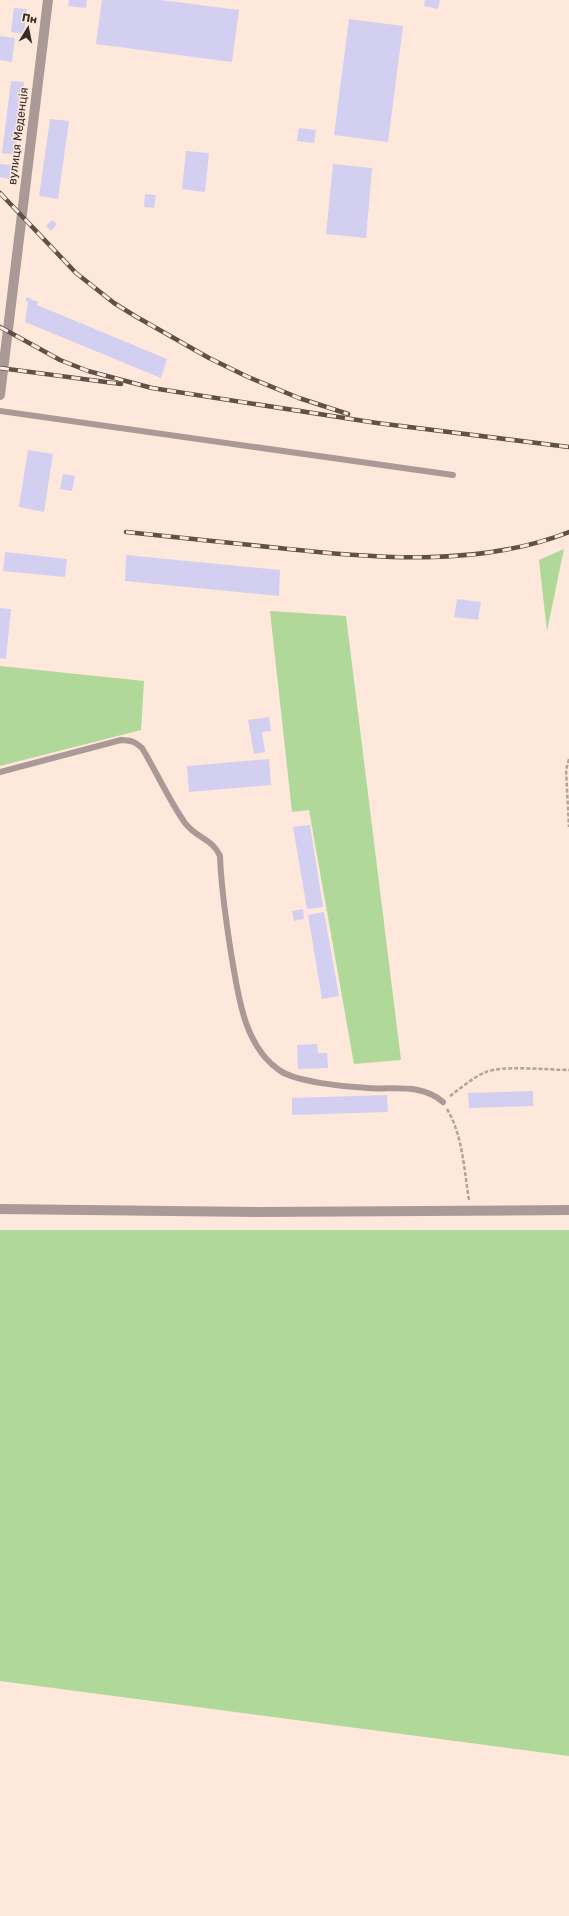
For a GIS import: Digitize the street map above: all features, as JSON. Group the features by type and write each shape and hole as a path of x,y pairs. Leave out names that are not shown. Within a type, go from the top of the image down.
{"street":[{"name":"вулиця Меденція","path":"0,395 48,0"},
{"path":"0,1209 257,1212 569,1210"}],"lane":[{"path":"0,411 453,475"},
{"path":"0,772 121,740 129,740 136,743 142,748 186,823 192,830 214,844 218,850 220,856 223,904 239,1000 249,1029 268,1062 280,1071 294,1078 362,1088 412,1088 424,1090 443,1102"}],"path":[{"path":"569,759 566,770 569,827"},
{"path":"471,1211 456,1128 443,1102 474,1078 487,1071 505,1069 569,1070"}],"green space":[{"path":"564,549 547,631 539,560"},
{"path":"270,611 346,616 401,1060 354,1064 309,810 292,812"},
{"path":"0,666 144,681 141,730 0,766"},
{"path":"0,1230 569,1230 569,1756 0,1681"}],"building":[{"path":"69,0 87,0 86,8 68,6"},
{"path":"102,0 161,0 239,10 232,62 96,44"},
{"path":"425,0 440,0 438,9 424,6"},
{"path":"14,8 27,9 24,34 11,32"},
{"path":"349,19 403,26 388,142 334,135"},
{"path":"0,36 15,38 12,62 0,60"},
{"path":"11,81 24,82 15,155 2,153"},
{"path":"50,119 69,121 58,199 39,196"},
{"path":"299,128 316,130 314,143 297,141"},
{"path":"186,151 209,153 205,192 182,189"},
{"path":"0,164 12,165 10,179 0,177"},
{"path":"333,164 372,168 366,238 326,234"},
{"path":"145,194 156,195 154,208 144,207"},
{"path":"52,220 57,224 51,231 46,226"},
{"path":"26,297 38,302 37,305 167,359 161,378 25,322 28,302 26,301"},
{"path":"28,450 53,454 44,512 19,507"},
{"path":"63,474 75,476 72,491 60,489"},
{"path":"5,552 67,559 65,577 3,571"},
{"path":"126,555 280,570 279,596 125,581"},
{"path":"457,599 481,602 478,620 454,617"},
{"path":"0,608 11,609 6,659 0,658"},
{"path":"269,717 271,731 262,732 265,752 254,754 248,720"},
{"path":"269,759 271,785 189,792 187,766"},
{"path":"310,825 323,907 307,909 293,827"},
{"path":"303,909 304,919 294,921 292,911"},
{"path":"324,912 339,996 322,999 308,915"},
{"path":"317,1044 318,1053 327,1053 328,1068 298,1069 297,1045"},
{"path":"533,1091 533,1106 469,1108 468,1093"},
{"path":"387,1095 388,1112 292,1115 292,1098"}],"railway":[{"path":"0,193 76,273 114,303 209,358 248,377 299,398 348,414"},
{"path":"0,327 60,360 88,371 152,388 377,423 569,447"},
{"path":"0,368 121,384"},
{"path":"126,532 315,552 388,557 462,556 498,551 534,543 569,532"}]}
